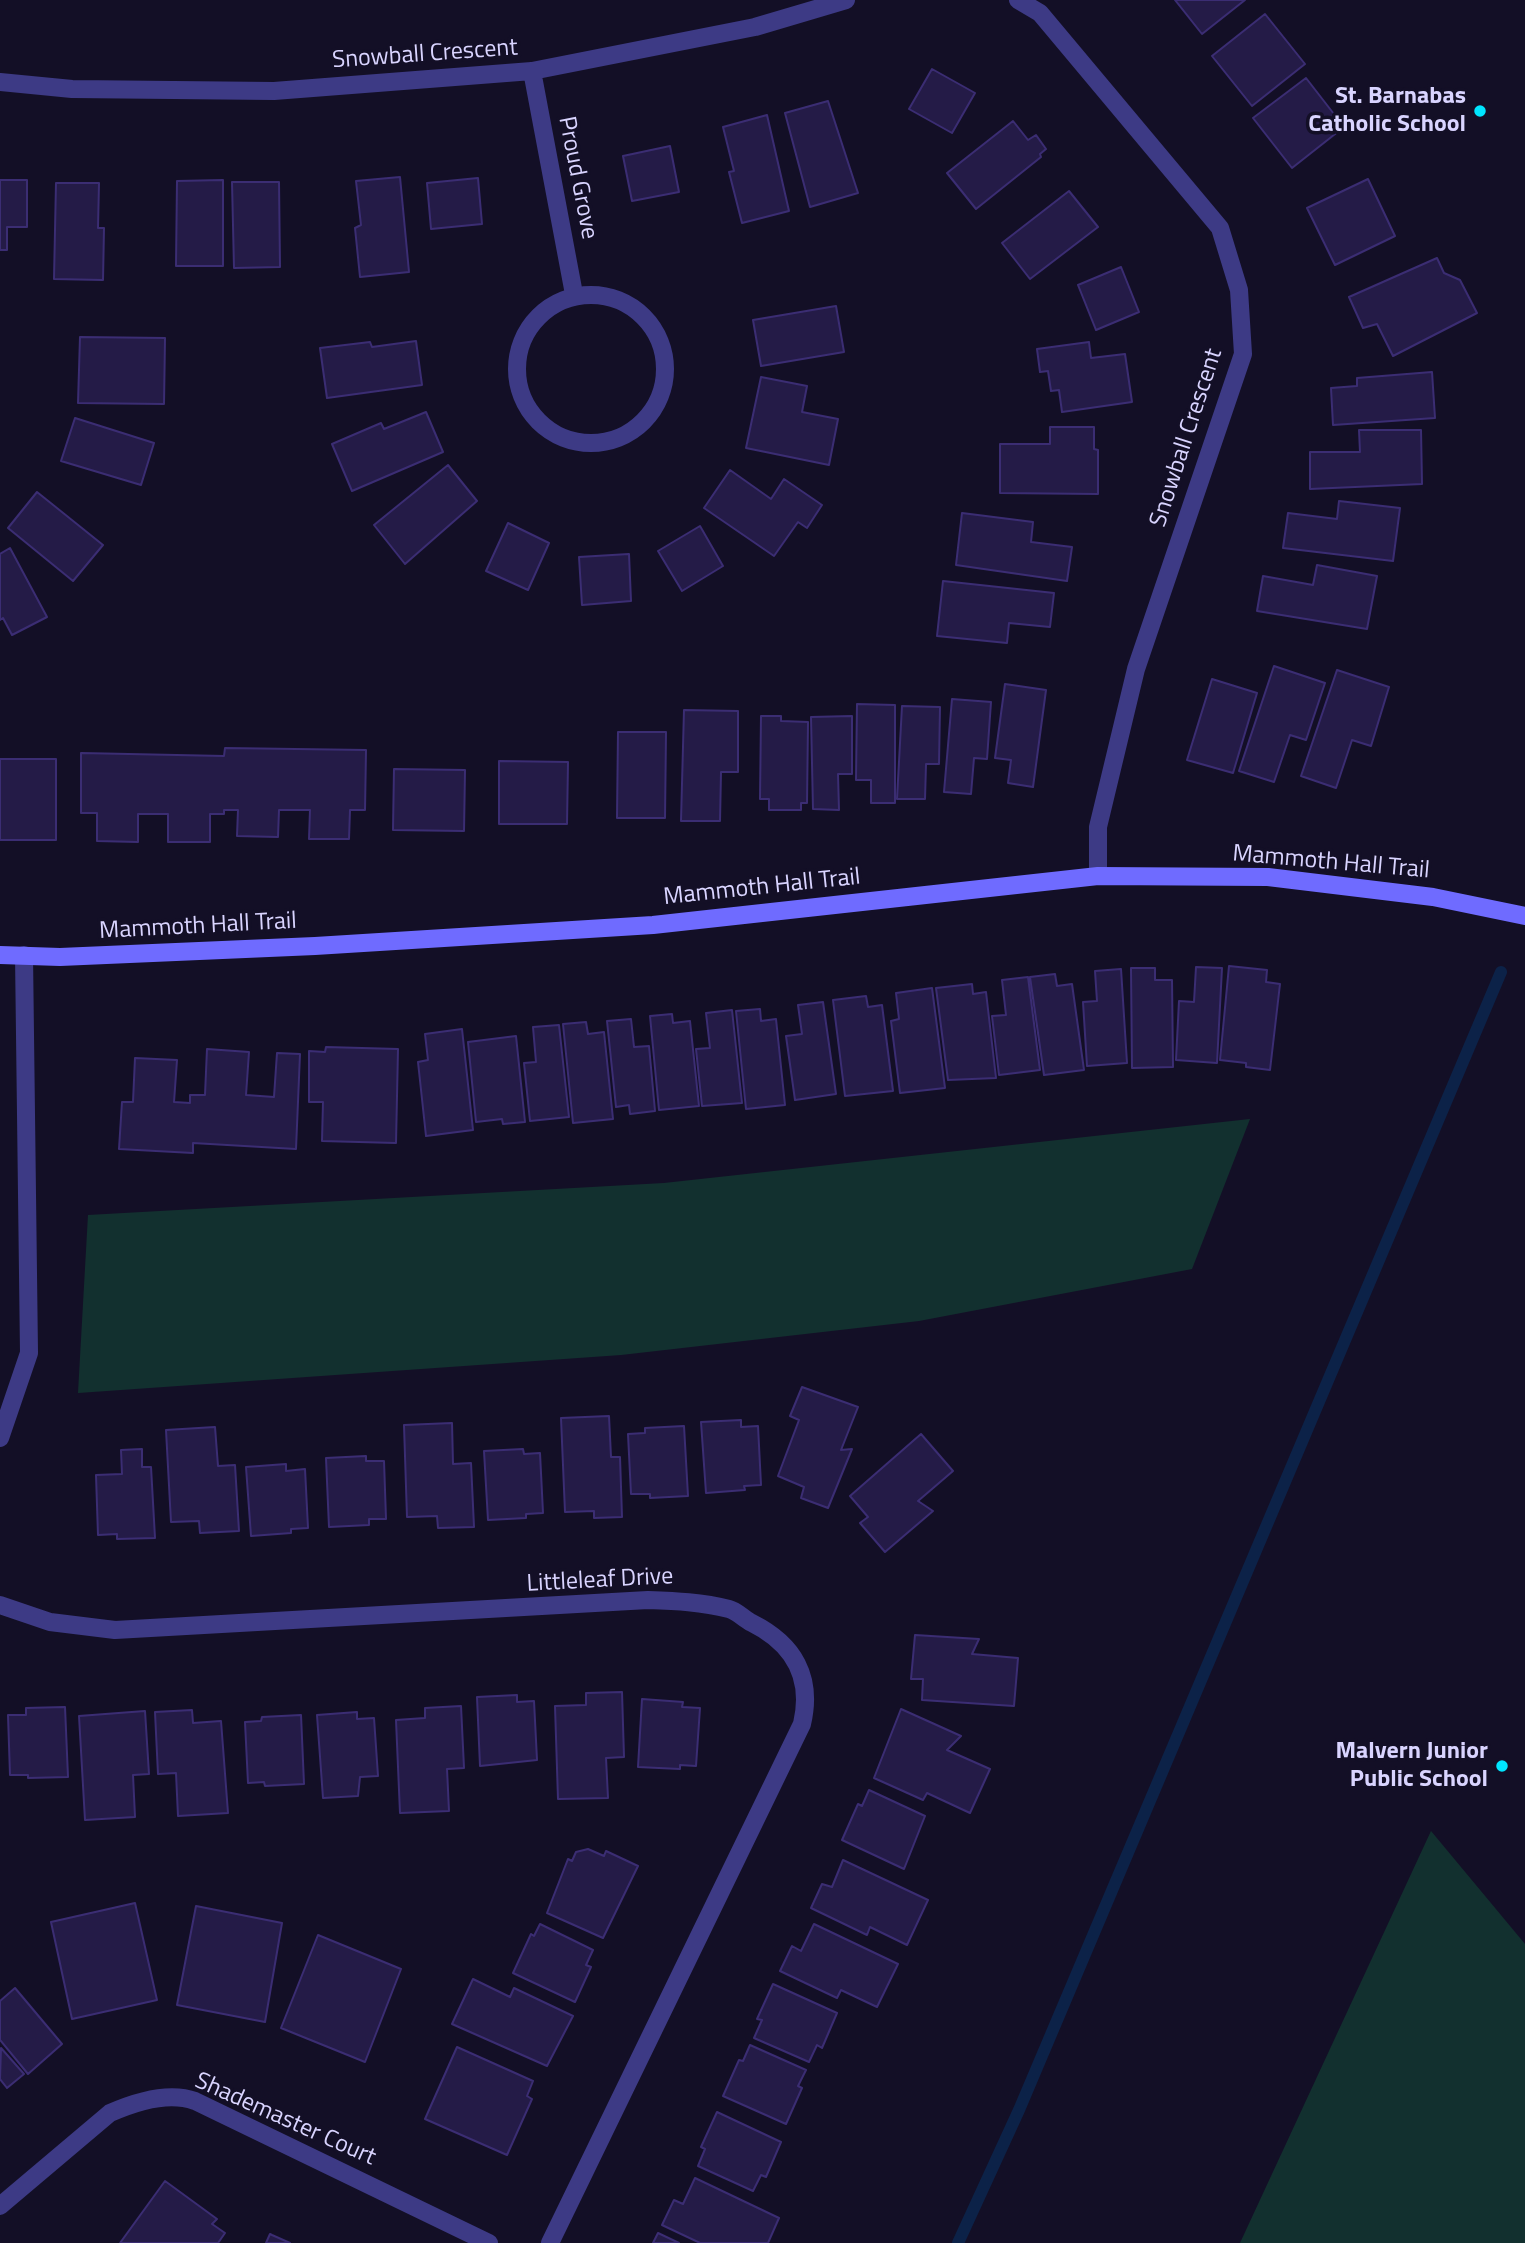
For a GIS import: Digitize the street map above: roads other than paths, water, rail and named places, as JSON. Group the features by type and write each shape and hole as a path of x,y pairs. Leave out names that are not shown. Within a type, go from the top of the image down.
{"street":[{"name":"Snowball Crescent","path":"0,82 72,89 274,91 532,71 755,27 846,0"},
{"name":"Snowball Crescent","path":"1018,0 1040,13 1220,228 1240,290 1243,354 1136,669 1098,827 1098,876"},
{"name":"Proud Grove","path":"532,71 574,294"},
{"path":"574,294 617,297 651,323 667,363 658,405 636,429 628,436 586,446 545,431 520,396 516,353 537,315 574,294"},
{"name":"Mammoth Hall Trail","path":"0,955 60,957 315,946 653,925 1098,876 1268,877 1433,897 1525,916"},
{"path":"0,1438 29,1353 24,955"},
{"name":"Littleleaf Drive","path":"0,1605 50,1622 115,1630 648,1600 691,1602 732,1610 781,1640 795,1659 804,1680 807,1704 802,1724 550,2243"},
{"name":"Shademaster Court","path":"0,2206 110,2113 131,2104 172,2097 195,2101 489,2243"}],"waterway":[{"path":"958,2243 1019,2110 1501,972"}],"place":[{"name":"St. Barnabas Catholic School","path":"1480,111"},
{"name":"Malvern Junior Public School","path":"1502,1766"}]}
